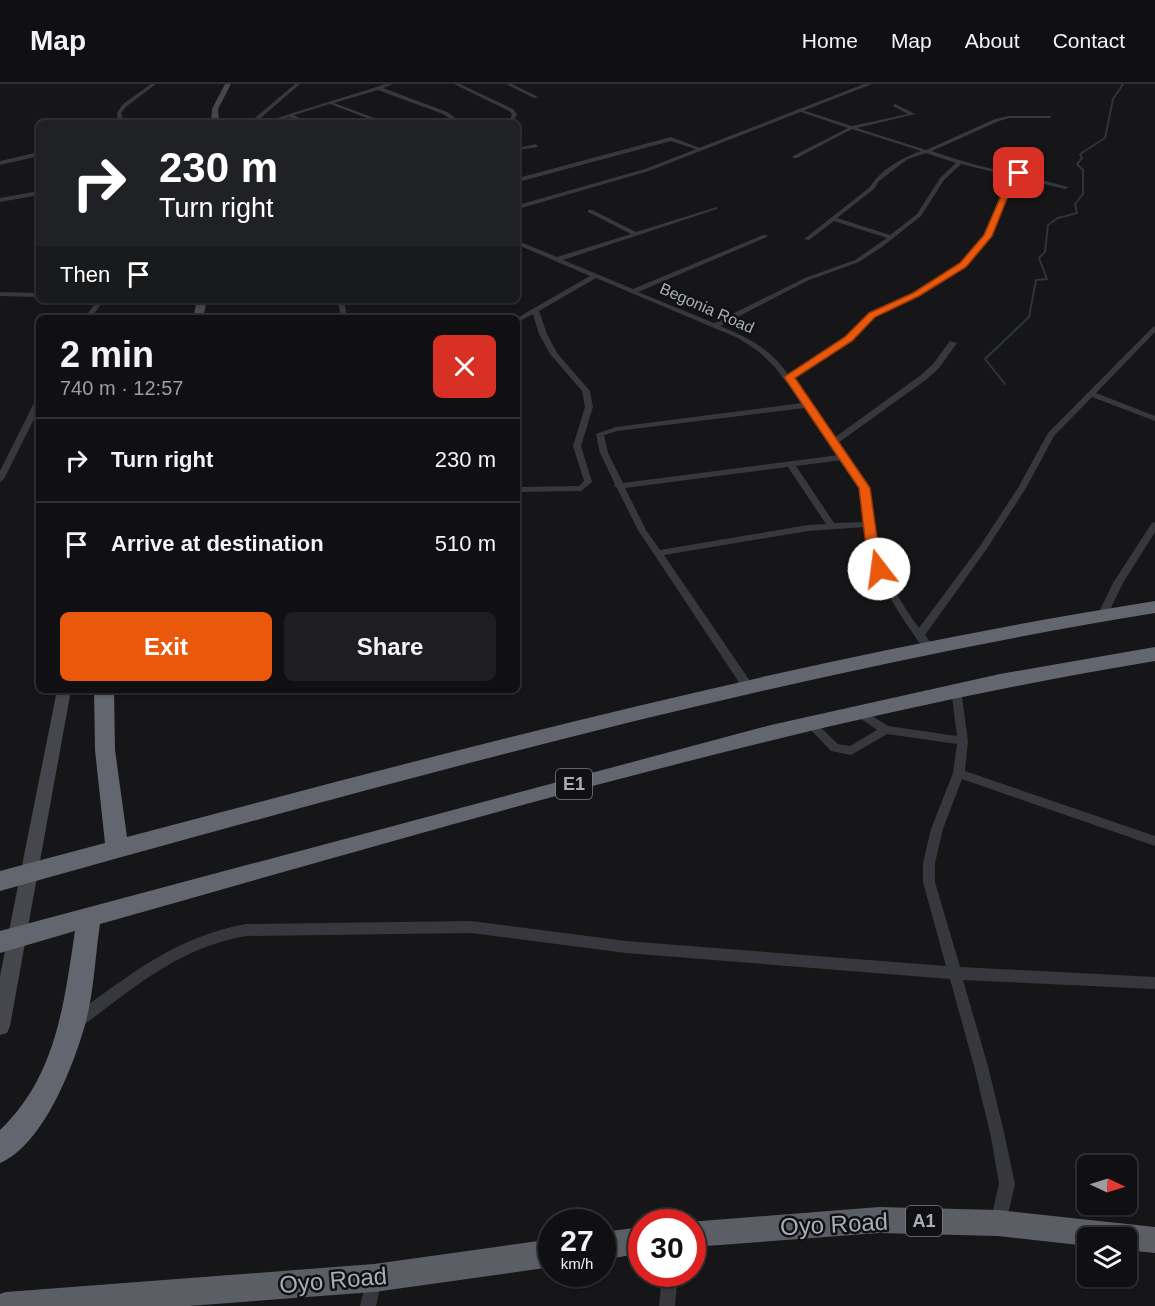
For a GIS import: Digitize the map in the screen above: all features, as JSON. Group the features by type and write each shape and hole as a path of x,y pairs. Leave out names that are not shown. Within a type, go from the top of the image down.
{"highway":[{"path":"0,881 117,848 621,717 925,642 1155,607"},
{"name":"E1","path":"0,942 625,771 810,724 956,689 1155,654"},
{"path":"104,693 105,750 117,848"},
{"path":"0,1149 27,1123 54,1074 73,1024 89,917"},
{"name":"Oyo Road","path":"706,1233 879,1220 998,1223 1155,1240"},
{"name":"Oyo Road","path":"6,1306 374,1278 538,1255"}],"main road":[{"path":"215,120 215,109 228,84"},
{"path":"0,1026 63,693"}],"street":[{"path":"120,120 119,113 124,105 154,84"},
{"path":"256,120 298,84"},
{"path":"276,120 391,84"},
{"path":"456,84 511,110 515,114 512,120"},
{"path":"508,84 536,97"},
{"path":"520,206 632,175 869,84"},
{"path":"378,88 441,111 455,120"},
{"path":"332,104 377,120"},
{"path":"795,157 854,127 913,114 895,105"},
{"path":"797,110 960,162 1065,187"},
{"path":"291,116 300,120"},
{"path":"807,239 906,158 928,151 1004,117 1050,117"},
{"path":"520,179 671,139 700,149"},
{"path":"520,149 536,146"},
{"path":"0,163 36,155"},
{"path":"789,377 848,339 872,315 916,295 963,265 988,236 1013,175 1024,170 1033,155"},
{"path":"714,326 807,279 856,261 919,215 942,180 960,162"},
{"path":"0,200 36,194"},
{"path":"556,260 715,208"},
{"path":"590,211 636,234"},
{"path":"834,219 891,237"},
{"path":"634,291 765,236"},
{"name":"Begonia Road","path":"520,244 752,343 789,377 865,488 869,524 879,569 925,642"},
{"path":"520,319 595,276"},
{"path":"0,284 2,293 36,295"},
{"path":"89,315 99,303"},
{"path":"520,490 581,488 588,482 577,446 589,407 586,391 554,354 543,334 536,311"},
{"path":"925,642 1022,488 1051,435 1155,328"},
{"path":"835,441 924,377 936,366 952,343"},
{"path":"1091,394 1155,419"},
{"path":"748,687 658,553 618,486 604,453 602,433 807,405"},
{"path":"0,479 34,417"},
{"path":"618,486 845,457"},
{"path":"791,465 831,525"},
{"path":"658,553 831,525 869,524"},
{"path":"1104,614 1118,583 1155,525"},
{"path":"956,689 963,741 959,773 937,829 929,863 929,882 981,1066 1007,1184 998,1223"},
{"path":"861,712 877,726 886,730 963,741"},
{"path":"810,724 835,748 851,751 886,730"},
{"path":"959,773 1155,841"},
{"path":"73,1024 152,969 192,946 214,937 246,930 471,927 626,947 955,973 1155,983"},
{"path":"368,1306 374,1278"},
{"path":"667,1306 669,1287"}],"waterway":[{"path":"1005,384 985,359 1029,317 1036,280 1047,279 1039,258 1045,252 1048,225 1058,218 1077,213 1075,204 1083,194 1083,170 1077,164 1082,158 1080,154 1105,138 1113,99 1123,84"}],"route":[{"path":"879,569 871,538 865,488 789,377 848,339 872,315 916,295 963,265 988,236 1013,175 1019,173"}]}
